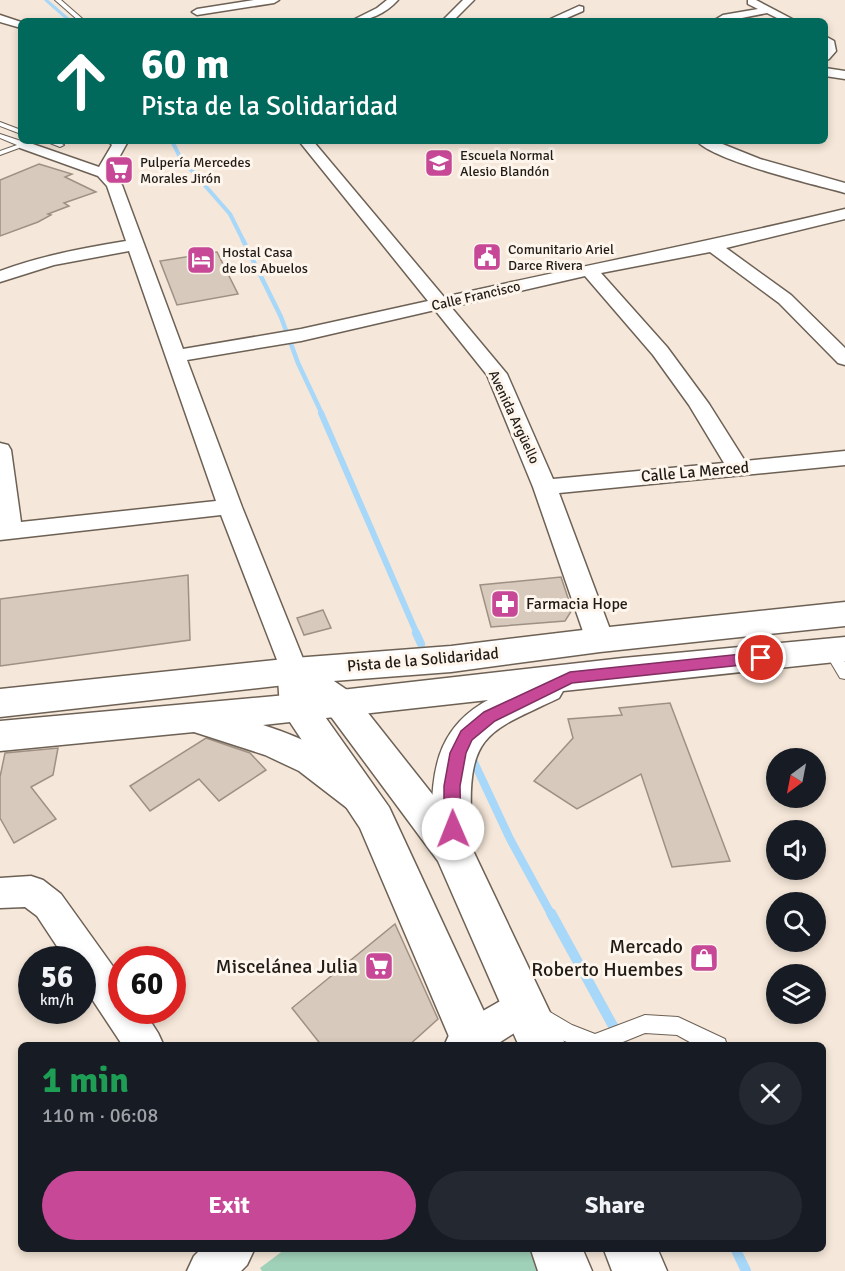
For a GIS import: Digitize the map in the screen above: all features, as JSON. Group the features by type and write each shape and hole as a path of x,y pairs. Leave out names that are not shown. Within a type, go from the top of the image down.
{"main road":[{"name":"Pista de la Solidaridad","path":"0,703 294,671 451,659 600,640 845,614"},
{"name":"Pista de la Solidaridad","path":"0,736 341,704 570,677 840,658"},
{"path":"294,671 341,704 453,850 541,1042"},
{"path":"294,671 298,707 375,819 471,1042"},
{"path":"453,850 452,786 458,753 466,736 489,717 570,677"},
{"path":"194,718 276,744 312,760 362,797"},
{"path":"558,1252 565,1271"},
{"path":"631,1252 640,1271"}],"street":[{"path":"197,13 274,0"},
{"path":"363,18 381,10 393,0"},
{"path":"450,18 469,0"},
{"path":"747,0 785,18"},
{"path":"556,18 580,4 587,18"},
{"path":"725,18 768,10"},
{"path":"0,18 18,25 0,32"},
{"path":"828,72 845,75"},
{"path":"103,173 119,144"},
{"name":"Avenida Argüello","path":"308,144 497,374 545,487 600,640"},
{"path":"710,144 756,163 845,188"},
{"path":"57,145 103,173 114,185 230,507 294,671"},
{"name":"Calle Francisco","path":"175,356 301,334 588,270 713,246 845,214"},
{"path":"827,219 845,232"},
{"path":"0,278 24,268 70,255 136,245"},
{"path":"713,246 785,299 845,359"},
{"path":"588,270 660,351 699,404 738,468"},
{"path":"0,450 5,531 230,507"},
{"name":"Calle La Merced","path":"545,487 845,458"},
{"path":"0,893 31,891 49,905 108,991"},
{"path":"472,1042 525,1005"},
{"path":"131,1024 142,1042"},
{"path":"209,1271 230,1252"}],"lane":[{"path":"58,0 79,18"},
{"path":"0,124 18,134"},
{"path":"0,136 18,138"},
{"path":"0,153 18,144"},
{"path":"525,1005 566,1032 592,1042"},
{"path":"598,1042 645,1024 678,1026 710,1042"}],"green space":[{"path":"281,1252 532,1252 540,1271 262,1271 260,1268"}],"building":[{"path":"39,164 72,174 65,177 96,192 64,203 69,206 48,214 51,215 38,222 0,236 0,180"},
{"path":"217,252 238,294 177,305 160,261"},
{"path":"188,575 190,640 0,666 0,599"},
{"path":"561,577 572,610 565,621 491,627 480,585"},
{"path":"323,610 331,628 304,635 297,618"},
{"path":"670,703 730,861 672,867 641,774 577,809 534,781 573,738 568,719 622,715 619,708"},
{"path":"206,738 250,753 266,770 219,801 199,779 150,811 130,786"},
{"path":"58,748 53,775 31,787 56,819 14,843 0,818 0,777 5,753"},
{"name":"Miscelánea Julia","path":"395,924 438,1019 412,1042 319,1042 292,1008"}],"waterway":[{"path":"46,0 67,18"},
{"path":"174,144 180,157 230,214 243,240"},
{"path":"243,240 281,317 298,363 322,414"},
{"path":"321,413 417,634"},
{"path":"416,633 421,644"},
{"path":"473,760 510,839 551,914"},
{"path":"551,913 622,1042"},
{"path":"737,1252 746,1271"}],"place":[{"name":"Escuela Normal Alesio Blandón","path":"439,163"},
{"name":"Pulpería Mercedes Morales Jirón","path":"119,170"},
{"name":"Comunitario Ariel Darce Rivera","path":"487,257"},
{"name":"Hostal Casa de los Abuelos","path":"201,260"},
{"name":"Farmacia Hope","path":"505,604"},
{"name":"Mercado Roberto Huembes","path":"704,958"},
{"name":"Miscelánea Julia","path":"379,966"}],"route":[{"path":"453,829 452,786 458,753 466,736 489,717 570,677 761,658"}]}
